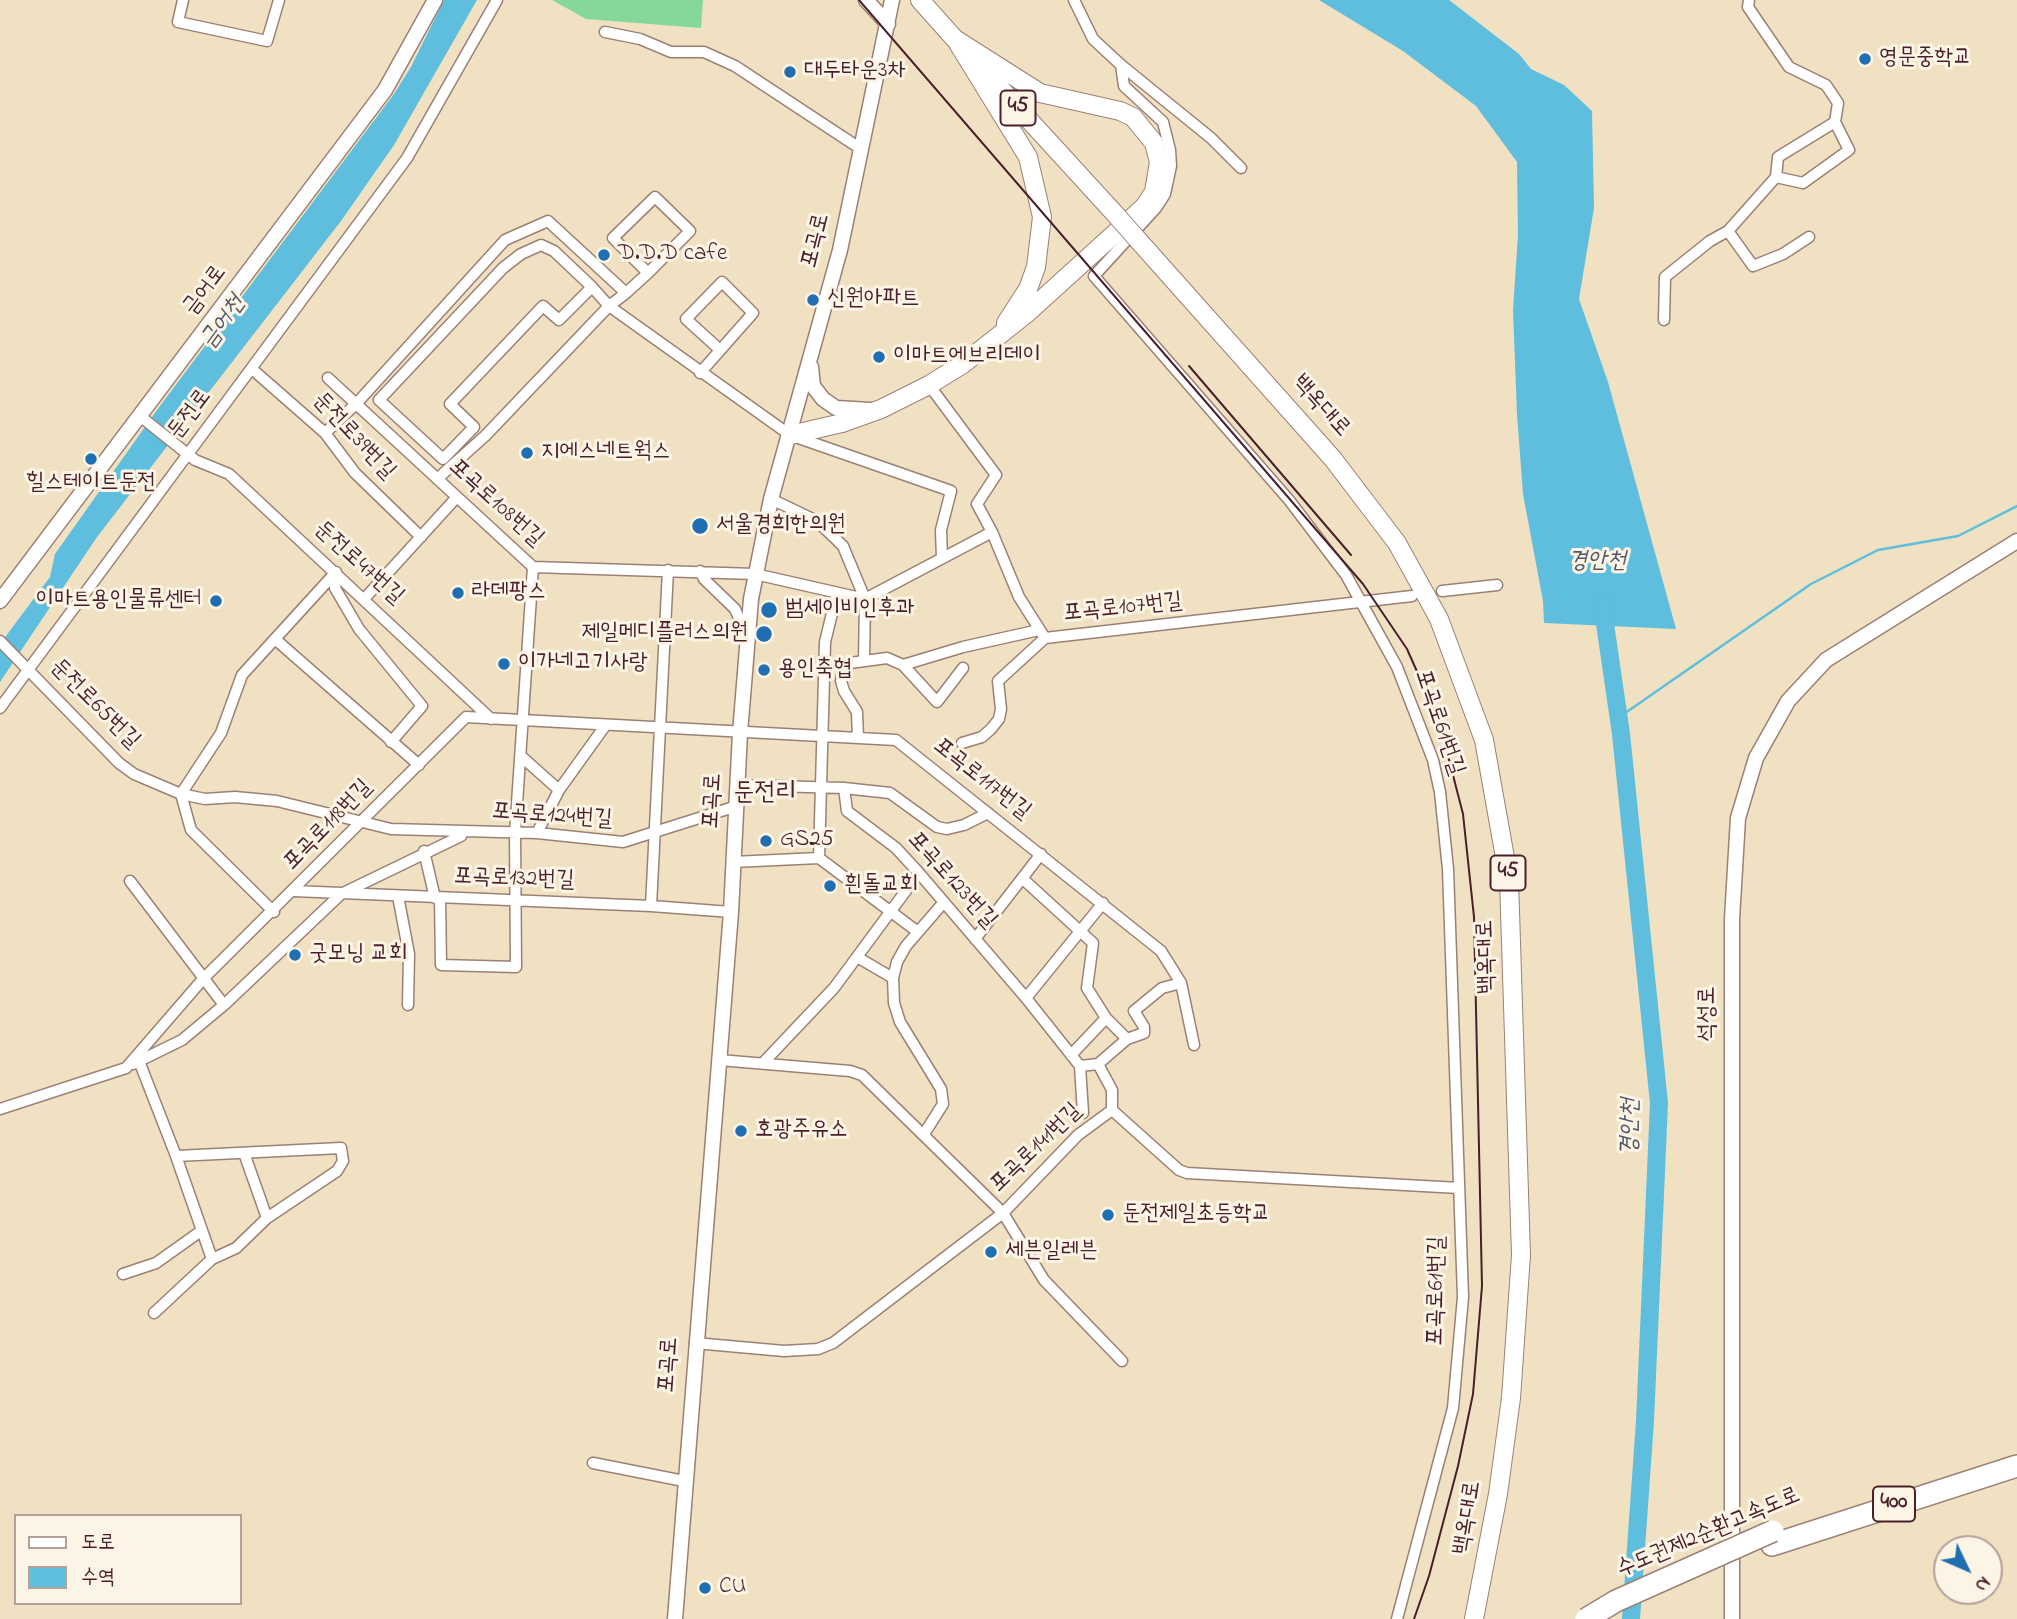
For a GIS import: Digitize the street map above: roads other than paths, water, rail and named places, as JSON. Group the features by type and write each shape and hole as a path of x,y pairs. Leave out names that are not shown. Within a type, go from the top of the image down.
{"highway":[{"name":"수도권제2순환고속도로","path":"1586,1619 1628,1596 1772,1538 2017,1453"},
{"name":"수도권제2순환고속도로","path":"1613,1619 1772,1538 2017,1466"},
{"path":"1932,1492 1948,1492 2017,1475"}],"main road":[{"name":"45","path":"921,0 955,39"},
{"name":"백옥대로","path":"955,39 1334,459 1397,543 1439,619 1484,740 1509,880 1521,1255 1509,1412 1485,1568 1474,1619"},
{"path":"955,39 1028,157 1042,217 1036,267 1028,289 988,347"},
{"path":"790,435 842,423 881,409 929,385 988,347 1144,207 1154,192 1159,162 1154,143 1133,117 1120,111 1040,93 955,39"}],"street":[{"path":"183,0 178,22 267,41 279,0"},
{"name":"금어로","path":"0,601 385,90 435,0"},
{"name":"둔전로","path":"0,708 26,666 252,369 407,158 497,0"},
{"path":"866,0 888,24"},
{"name":"포곡로","path":"675,1619 731,912 746,634 771,499 840,250 892,0"},
{"name":"포곡로61번길","path":"1074,0 1094,38 1121,65 1124,86 1163,122 1171,166 1165,194 1156,208 1094,276 1289,500 1364,603 1397,667 1415,711 1433,760 1446,824 1463,1297 1453,1408 1397,1619"},
{"path":"1749,0 1748,7 1789,68 1826,85 1838,103 1835,122 1849,150 1803,183 1776,177"},
{"path":"606,32 640,39 671,52 704,52 735,66 861,149"},
{"path":"1121,65 1211,138 1241,168"},
{"path":"1664,320 1665,277 1710,241 1728,231 1776,177 1778,157 1835,122"},
{"path":"437,480 485,436 609,306 648,273 690,231 655,197 613,238 648,273"},
{"path":"325,433 356,404 505,240 548,221 626,293"},
{"path":"1728,231 1753,266 1783,254 1809,237"},
{"path":"592,287 559,320 543,306 450,404 474,427 443,459 379,400 503,268 522,254 541,245 554,251 592,287 609,306 790,435 951,491 941,530 942,558"},
{"path":"700,373 753,313 722,282 686,319 719,349"},
{"path":"809,358 813,386 830,403 852,411 881,409"},
{"name":"둔전로39번길","path":"252,369 325,433 355,473 421,537"},
{"name":"포곡로108번길","path":"328,378 533,567 755,574"},
{"name":"포곡로107번길","path":"929,385 996,475 978,504 1011,581 1042,634 1412,596"},
{"name":"둔전로47번길","path":"141,416 188,454 229,474 365,598 491,719"},
{"path":"365,598 456,498"},
{"path":"771,499 817,521 844,546 865,599 864,661"},
{"path":"755,574 865,599 992,532"},
{"name":"석성로","path":"1732,1619 1732,919 1738,818 1762,747 1787,701 1826,660 2017,541"},
{"path":"424,851 437,898 441,965 516,967 515,833 525,721 533,567"},
{"path":"651,906 668,570"},
{"path":"700,571 704,579 735,609 746,634"},
{"path":"274,912 191,830 181,794 221,733 242,675 336,572"},
{"path":"336,572 335,588 359,629 422,706 391,742"},
{"path":"1442,591 1497,585"},
{"path":"819,858 825,642 837,593"},
{"path":"903,665 963,647 1042,634"},
{"path":"962,743 982,737 991,729 1001,709 998,681 1042,634"},
{"path":"275,639 419,765"},
{"name":"둔전로65번길","path":"0,641 119,763 134,774 181,794 205,799 235,797 277,802 360,822"},
{"path":"858,737 857,712 841,681 843,672 850,663 887,657 903,665 937,702 964,668"},
{"name":"포곡로118번길","path":"126,1068 204,979 274,912 466,717 740,733"},
{"path":"537,833 559,790 605,726"},
{"name":"포곡로117번길","path":"740,733 896,740 1161,951 1181,983"},
{"path":"522,757 559,790"},
{"path":"738,785 844,788 890,793 937,827 947,829 964,825 988,813"},
{"name":"포곡로123번길","path":"844,788 847,811 896,848 919,873 1080,1066"},
{"name":"포곡로124번길","path":"360,822 391,829 537,833 623,842 737,806"},
{"path":"0,1109 126,1068 182,1040 224,1005 341,894 424,851 470,833"},
{"path":"975,939 1041,854"},
{"path":"733,862 819,858 918,932"},
{"path":"763,1063 834,988 889,910 919,873"},
{"path":"1023,879 1082,930 1093,943 1087,988 1106,1018 1127,1039"},
{"path":"130,881 224,1005"},
{"name":"포곡로132번길","path":"294,891 651,906 731,912"},
{"path":"398,896 409,954 408,1005"},
{"path":"924,1134 943,1104 941,1089 900,1022 894,1003 893,978 897,962 944,902"},
{"path":"1026,998 1103,903"},
{"path":"857,957 893,978"},
{"path":"1083,1113 1080,1066 1098,1064 1127,1039 1144,1033 1144,1027 1134,1011 1162,988 1181,983 1194,1045"},
{"path":"1071,1055 1106,1018"},
{"name":"포곡로141번길","path":"719,1060 850,1071 862,1075 1003,1213 1078,1135 1112,1110 1179,1170 1187,1173 1459,1188"},
{"path":"139,1061 212,1259"},
{"path":"1098,1064 1112,1090 1112,1110"},
{"path":"154,1313 212,1259 236,1248 267,1218 337,1171 342,1161 341,1148 176,1156"},
{"path":"244,1153 267,1218"},
{"path":"695,1343 784,1352 818,1349 834,1343 1003,1213 1044,1280 1122,1361"},
{"path":"122,1274 156,1263 201,1231"},
{"path":"593,1463 684,1481"}],"water":[{"name":"금어천","path":"444,0 477,0 394,145 341,221 97,537 0,682 0,644 50,577 55,554 157,410 394,94 411,67"},
{"name":"경안천","path":"1319,0 1449,0 1519,54 1531,69 1564,85 1592,111 1594,208 1579,299 1608,382 1676,629 1544,623 1543,601 1523,494 1517,414 1513,310 1518,235 1517,162 1476,106 1403,51"}],"waterway":[{"path":"1618,718 1811,584 1878,550 1958,536 2017,506"},
{"name":"경안천","path":"1602,603 1621,734 1659,1103 1645,1421 1631,1619"}],"tram line":[{"path":"859,0 1363,584 1407,649 1439,721 1463,814 1474,917 1482,1286 1473,1394 1458,1466 1429,1576 1414,1619"},
{"path":"1189,366 1351,555"}],"place":[{"name":"영문중학교","path":"1865,59"},
{"name":"대두타운3차","path":"790,72"},
{"name":"D.D.D cafe","path":"604,255"},
{"name":"신원아파트","path":"813,300"},
{"name":"이마트에브리데이","path":"879,357"},
{"name":"지에스네트웍스","path":"527,453"},
{"name":"힐스테이트둔전","path":"91,459"},
{"name":"서울경희한의원","path":"700,526"},
{"name":"라데팡스","path":"458,593"},
{"name":"이마트용인물류센터","path":"216,601"},
{"name":"범세이비인후과","path":"769,610"},
{"name":"제일메디플러스의원","path":"764,634"},
{"name":"이가네고기사랑","path":"504,664"},
{"name":"용인축협","path":"764,670"},
{"name":"GS25","path":"766,841"},
{"name":"흰돌교회","path":"830,886"},
{"name":"굿모닝 교회","path":"295,955"},
{"name":"호광주유소","path":"741,1131"},
{"name":"둔전제일초등학교","path":"1108,1215"},
{"name":"세븐일레븐","path":"991,1252"},
{"name":"CU","path":"705,1588"}],"district":[{"name":"둔전리","path":"765,795"}]}
